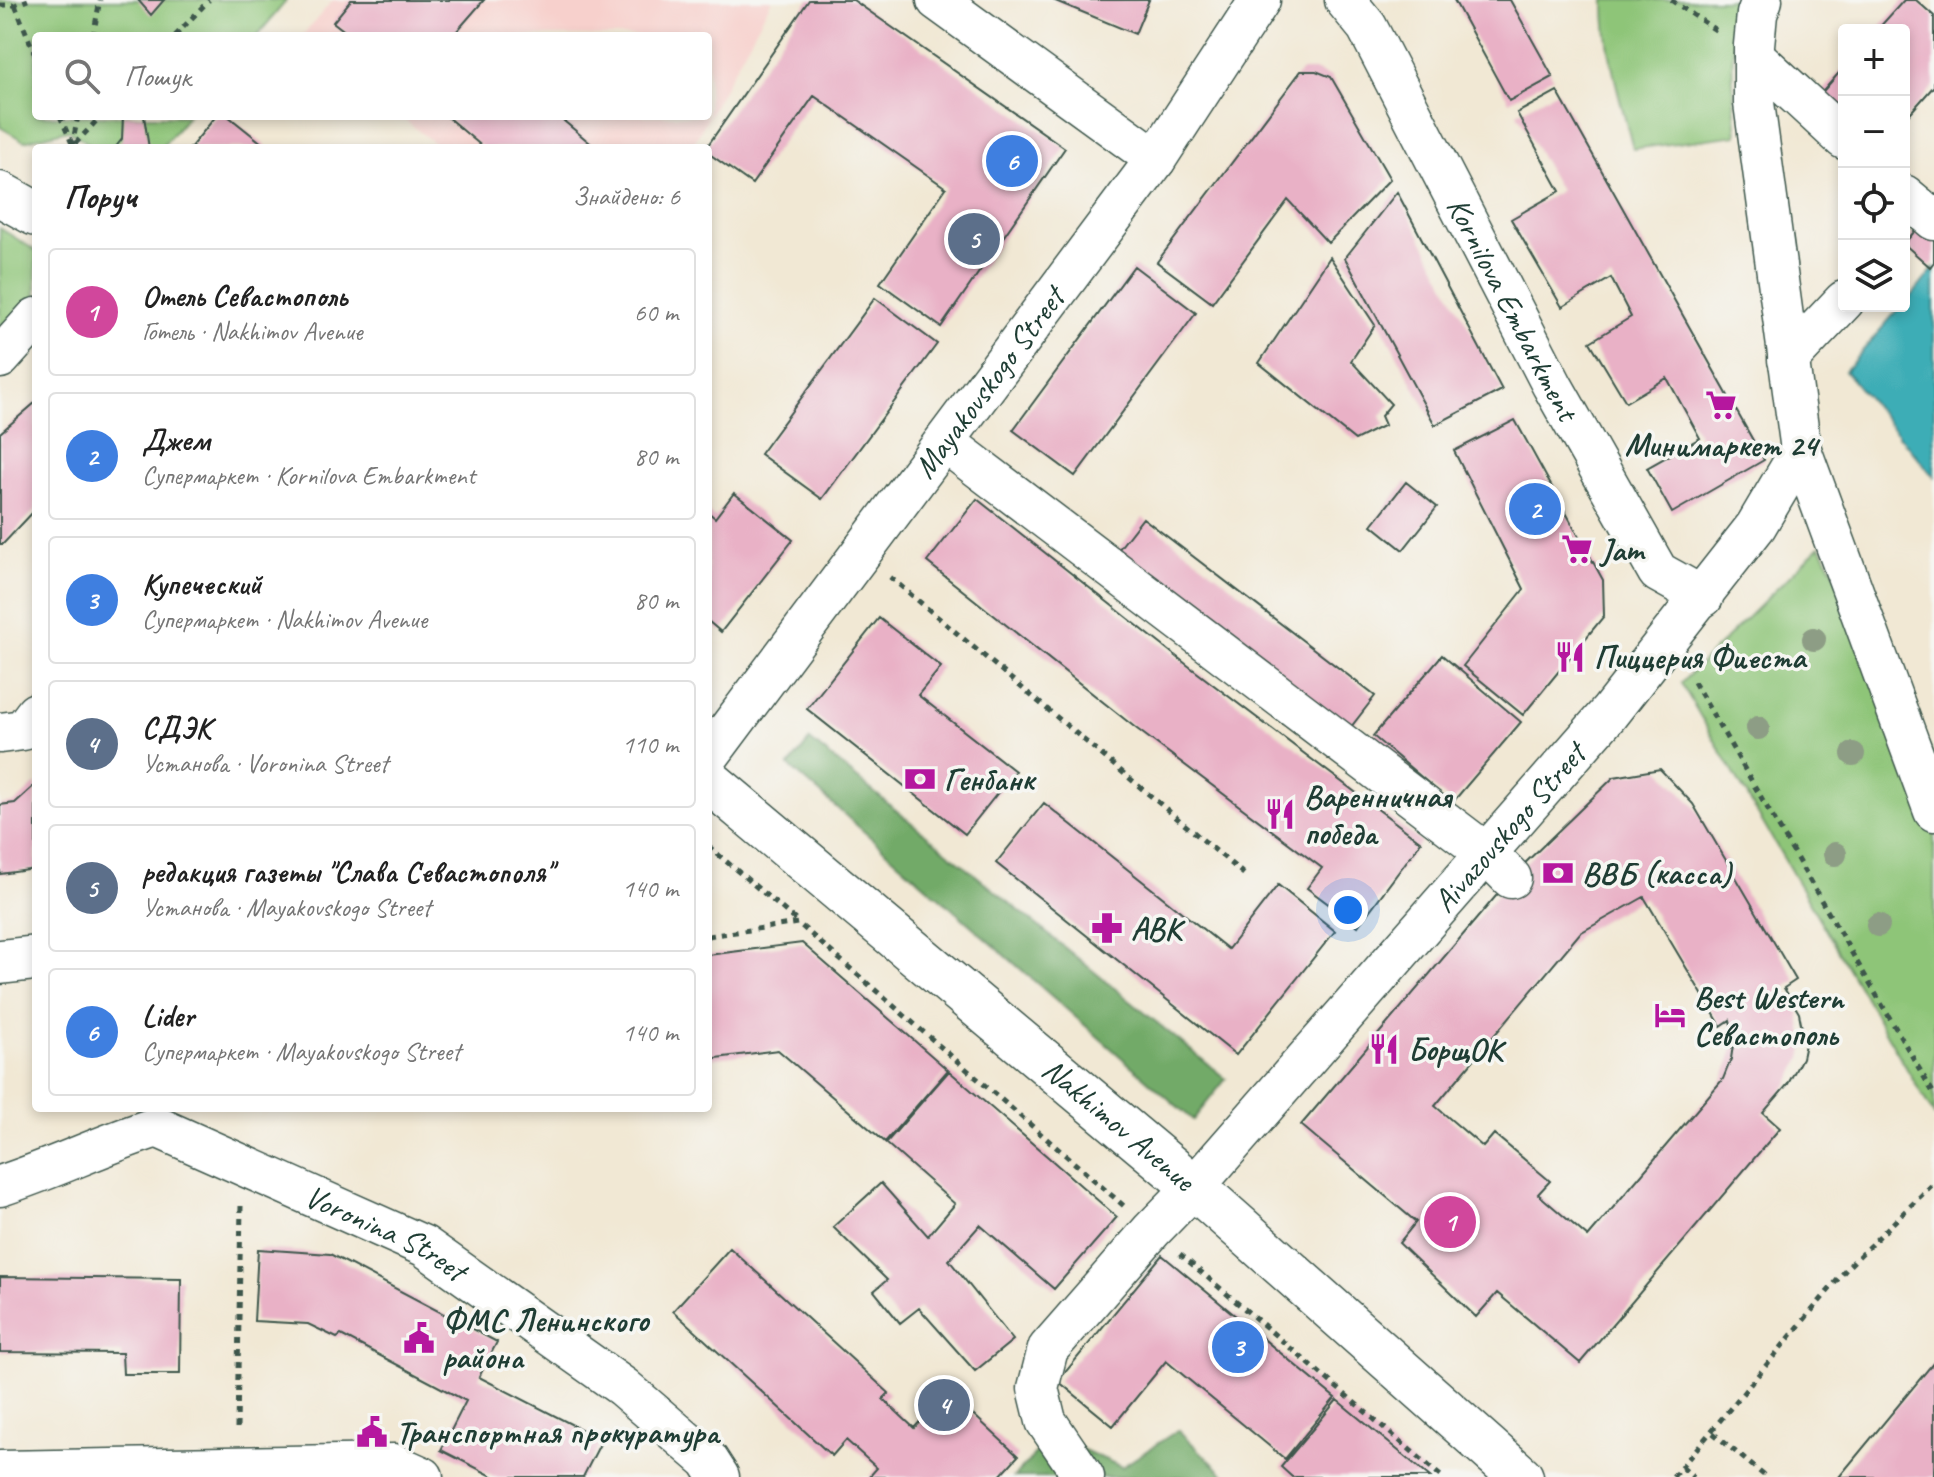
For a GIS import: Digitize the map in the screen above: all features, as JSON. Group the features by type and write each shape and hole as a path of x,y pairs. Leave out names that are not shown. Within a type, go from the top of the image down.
{"main road":[{"path":"0,194 32,212"},
{"name":"Nakhimov Avenue","path":"712,783 1194,1187 1521,1477"},
{"path":"0,962 32,958"}],"street":[{"path":"937,0 1156,159"},
{"name":"Mayakovskogo Street","path":"712,752 1156,159 1260,0"},
{"name":"Kornilova Embarkment","path":"1345,0 1367,27 1552,385 1658,572 1703,597"},
{"path":"1762,0 1757,14 1754,103 1801,450 1934,811"},
{"path":"1754,56 1838,133"},
{"path":"1788,360 1838,307"},
{"path":"0,358 32,322"},
{"path":"946,443 1498,866"},
{"name":"Aivazovskogo Street","path":"1084,1477 1046,1421 1038,1388 1048,1349 1152,1230 1498,866 1609,713 1756,526 1801,450"},
{"path":"0,733 23,730 32,718"},
{"path":"0,1186 36,1175 156,1117"},
{"name":"Voronina Street","path":"156,1117 241,1163 424,1246 623,1387 708,1460 719,1477"},
{"path":"0,1471 394,1464 423,1477"}],"path":[{"path":"0,5 15,5 28,0"},
{"path":"94,32 100,0"},
{"path":"179,32 209,0"},
{"path":"15,5 32,47"},
{"path":"62,120 71,144"},
{"path":"73,144 77,120"},
{"path":"75,144 97,120"},
{"path":"862,553 1246,876"},
{"path":"1694,682 1934,1094"},
{"path":"712,849 1442,1477"},
{"path":"712,935 798,923"},
{"path":"236,1468 241,1163"},
{"path":"1673,1477 1713,1433 1849,1266 1934,1183"},
{"path":"1713,1433 1766,1477"},
{"path":"1682,1467 1693,1477"}],"shaded area":[{"path":"333,0 772,0 712,110 712,32 305,32"},
{"path":"405,120 706,120 693,144 435,144"}],"green space":[{"path":"0,0 287,0 260,32 32,32 32,120 185,120 164,144 90,144 68,130 24,141 0,127"},
{"path":"1605,0 1743,0 1733,50 1737,135 1633,149 1610,56"},
{"path":"0,228 32,248 32,303 0,339"},
{"path":"1820,546 1934,757 1934,1115 1681,683"},
{"path":"810,740 1226,1079 1193,1120 789,766"},
{"path":"1178,1430 1227,1477 1014,1477 1052,1436 1122,1467"}],"water":[{"path":"1934,268 1934,477 1845,371 1896,312 1910,312 1910,298"}],"building":[{"path":"138,0 164,0 151,15"},
{"path":"351,0 484,0 458,32 346,32 333,22"},
{"path":"809,0 853,0 1065,148 941,327 880,283 946,188 814,96 752,184 712,156 712,144 709,144"},
{"path":"1053,0 1149,0 1135,34"},
{"path":"1454,0 1510,0 1553,77 1509,101"},
{"path":"1904,0 1916,0 1934,16 1934,86 1910,113 1910,24 1882,24"},
{"path":"1301,71 1316,71 1331,77 1390,179 1328,243 1288,200 1212,303 1157,262"},
{"path":"1838,74 1838,115 1818,97"},
{"path":"1557,91 1764,460 1672,513 1647,468 1700,438 1667,378 1626,402 1590,342 1631,317 1611,278 1562,307 1511,219 1560,191 1517,113"},
{"path":"123,120 145,120 148,144 118,144 122,139"},
{"path":"213,120 233,120 263,144 193,144"},
{"path":"451,120 563,120 591,144 479,144"},
{"path":"1397,192 1502,390 1435,425 1345,258"},
{"path":"1919,226 1934,240 1934,262 1930,267 1910,249 1910,237"},
{"path":"1330,257 1375,325 1351,361 1391,404 1381,416 1385,425 1355,440 1259,363"},
{"path":"1134,266 1196,313 1075,476 1013,430"},
{"path":"875,298 937,344 822,499 760,454"},
{"path":"32,405 32,513 3,544 0,544 0,433"},
{"path":"1515,420 1603,580 1604,616 1523,715 1463,666 1524,589 1454,451"},
{"path":"1406,482 1437,507 1403,550 1372,525"},
{"path":"734,493 793,540 721,632 712,624 712,515 715,518"},
{"path":"977,499 1186,664 1421,842 1358,926 1307,888 1322,868 1137,729 927,562"},
{"path":"1143,518 1375,696 1347,732 1115,554"},
{"path":"879,618 941,667 918,695 1015,771 965,834 807,709"},
{"path":"1442,655 1521,722 1452,803 1373,736"},
{"path":"1660,769 1693,804 1796,980 1784,988 1799,1013 1805,1044 1802,1058 1788,1084 1763,1113 1780,1128 1580,1363 1497,1293 1476,1317 1399,1243 1416,1222 1301,1125 1519,869 1614,777","holes":["1644,897 1721,1026 1730,1020 1734,1038 1731,1059 1723,1079 1588,1237 1538,1194 1550,1181 1494,1134 1483,1147 1435,1106 1580,933"]},
{"path":"32,788 32,870 0,874 0,805 15,803"},
{"path":"1044,803 1228,949 1278,885 1335,931 1236,1055 996,863"},
{"path":"802,943 948,1070 885,1142 778,1050 712,1058 712,954"},
{"path":"949,1071 1117,1217 1054,1289 980,1225 949,1260 1013,1340 975,1371 919,1308 900,1323 874,1291 887,1280 833,1227 881,1183 928,1236 955,1204 886,1143"},
{"path":"730,1248 889,1393 883,1399 914,1428 948,1391 1018,1456 999,1477 869,1477 877,1468 846,1440 832,1456 673,1311"},
{"path":"258,1249 330,1254 497,1342 479,1377 602,1440 583,1477 494,1477 441,1450 466,1401 341,1335 337,1338 308,1324 254,1321"},
{"path":"1162,1255 1335,1398 1285,1459 1166,1361 1113,1426 1058,1381"},
{"path":"0,1277 181,1279 180,1374 123,1374 122,1353 0,1352"},
{"path":"1934,1362 1934,1477 1839,1477"},
{"path":"1337,1400 1430,1477 1292,1477 1281,1467"}],"place":[{"name":"Lider","path":"1012,161"},
{"name":"редакция газеты \"Слава Севастополя\"","path":"974,239"},
{"name":"Минимаркет 24","path":"1721,405"},
{"name":"Джем","path":"1535,509"},
{"name":"Jam","path":"1577,549"},
{"name":"Пиццерия Фиеста","path":"1570,657"},
{"name":"Генбанк","path":"920,779"},
{"name":"Варенничная победа","path":"1280,814"},
{"name":"ВВБ (касса)","path":"1558,873"},
{"name":"АВК","path":"1107,928"},
{"name":"Best Western Севастополь","path":"1670,1015"},
{"name":"БорщОК","path":"1384,1049"},
{"name":"Отель Севастополь","path":"1450,1222"},
{"name":"ФМС Ленинского района","path":"419,1338"},
{"name":"Купеческий","path":"1238,1347"},
{"name":"СДЭК","path":"944,1405"},
{"name":"Транспортная прокуратура","path":"372,1432"}]}
